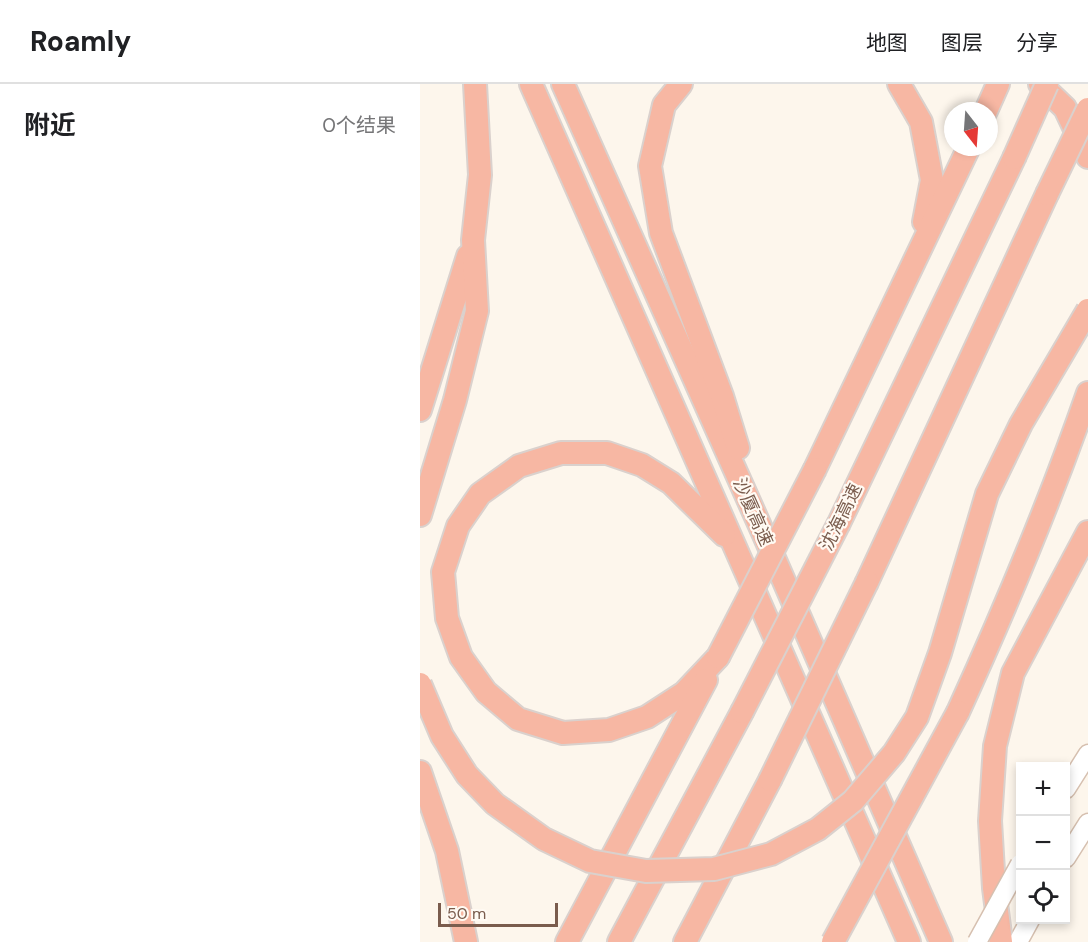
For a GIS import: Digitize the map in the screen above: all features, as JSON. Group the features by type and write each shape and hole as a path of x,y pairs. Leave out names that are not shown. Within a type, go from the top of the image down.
{"highway":[{"path":"420,515 455,400 477,311 473,240 480,175 475,84"},
{"name":"沙厦高速","path":"531,84 909,942"},
{"name":"沙厦高速","path":"563,84 764,535 941,942"},
{"path":"681,84 664,105 650,166 661,233 722,396 764,535"},
{"path":"899,84 921,122 932,180 916,259"},
{"path":"990,102 998,84"},
{"path":"1040,84 1065,108 1088,157"},
{"name":"沈海高速","path":"619,942 742,712 838,523 1014,158 1047,84"},
{"path":"685,942 770,780 867,582 1088,109"},
{"path":"567,942 815,469 965,156"},
{"path":"420,410 473,240"},
{"path":"420,684 442,736 467,775 495,804 544,839 590,861 646,871 714,869 771,854 818,829 853,801 894,753 917,717 940,653 987,494 1021,424 1088,310"},
{"path":"833,942 958,712 1008,602 1088,393"},
{"path":"718,657 684,693 646,717 609,730 563,733 518,718 486,692 460,657 447,618 443,572 458,526 480,494 519,466 561,453 607,453 642,465 671,483 732,542"},
{"path":"1001,942 994,888 990,821 995,746 1013,673 1088,532"},
{"path":"420,772 447,851 466,942"}],"main road":[{"path":"1070,781 1088,754"},
{"path":"1070,850 1088,823"},
{"path":"977,942 1017,870"},
{"path":"1018,942 1028,924"}]}
